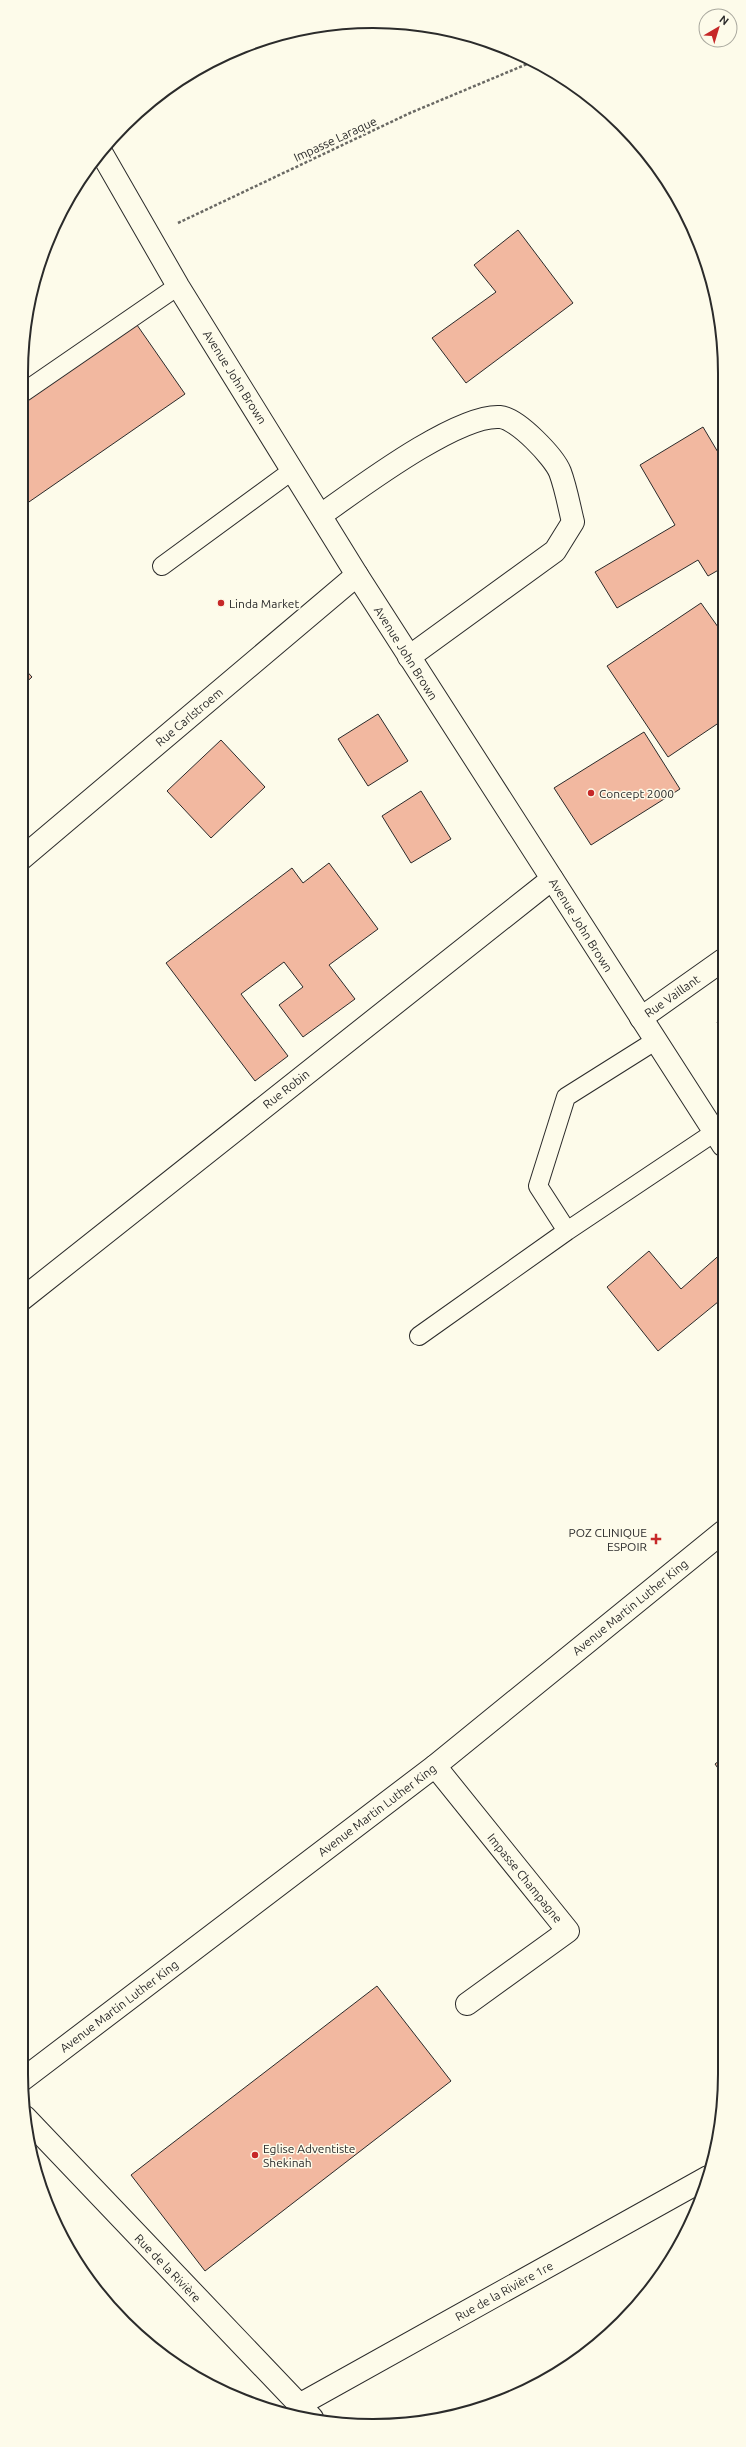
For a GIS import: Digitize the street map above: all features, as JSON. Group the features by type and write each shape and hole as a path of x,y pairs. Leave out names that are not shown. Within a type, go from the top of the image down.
{"street":[{"name":"Avenue John Brown","path":"104,157 178,286 357,575 718,1137"},
{"path":"321,515 373,478 430,443 471,421 501,416 530,433 560,471 573,522 555,551 409,657"},
{"name":"Rue Carlstroem","path":"28,852 357,575"},
{"name":"Rue Robin","path":"28,1294 552,879"},
{"name":"Rue Vaillant","path":"641,1018 718,964"},
{"name":"Avenue Martin Luther King","path":"28,2075 435,1766 718,1535"},
{"name":"Impasse Champagne","path":"435,1766 568,1931 467,2004"},
{"name":"Rue de la Rivière","path":"32,2124 305,2412"},
{"name":"Rue de la Rivière 1re","path":"305,2412 701,2181"}],"lane":[{"path":"28,389 178,286"},
{"path":"162,566 293,470"},
{"path":"567,1232 538,1186 566,1097 655,1041"},
{"path":"420,1336 567,1232 718,1140"}],"path":[{"name":"Impasse Laraque","path":"149,237 410,113 527,64"}],"building":[{"path":"518,230 573,303 466,383 432,338 496,292 474,265"},
{"path":"137,325 185,394 28,503 28,400"},
{"path":"703,427 718,452 718,570 708,576 698,560 617,608 595,572 675,525 640,465"},
{"path":"701,603 718,627 718,723 668,757 607,666"},
{"path":"28,673 32,677 28,681"},
{"path":"378,714 408,761 368,786 338,739"},
{"path":"644,732 680,789 591,845 554,788"},
{"path":"221,740 265,787 211,838 167,791"},
{"path":"421,791 451,839 411,863 382,816"},
{"path":"329,863 378,929 329,965 355,999 303,1037 279,1005 303,987 284,962 241,994 288,1056 255,1081 166,963 292,868 303,883"},
{"path":"649,1251 681,1289 718,1256 718,1302 658,1351 607,1287"},
{"path":"377,1986 451,2081 205,2271 131,2175"}],"place":[{"name":"Linda Market","path":"221,603"},
{"name":"Concept 2000","path":"591,793"},
{"name":"POZ CLINIQUE ESPOIR","path":"656,1539"},
{"name":"Eglise Adventiste Shekinah","path":"255,2155"}]}
